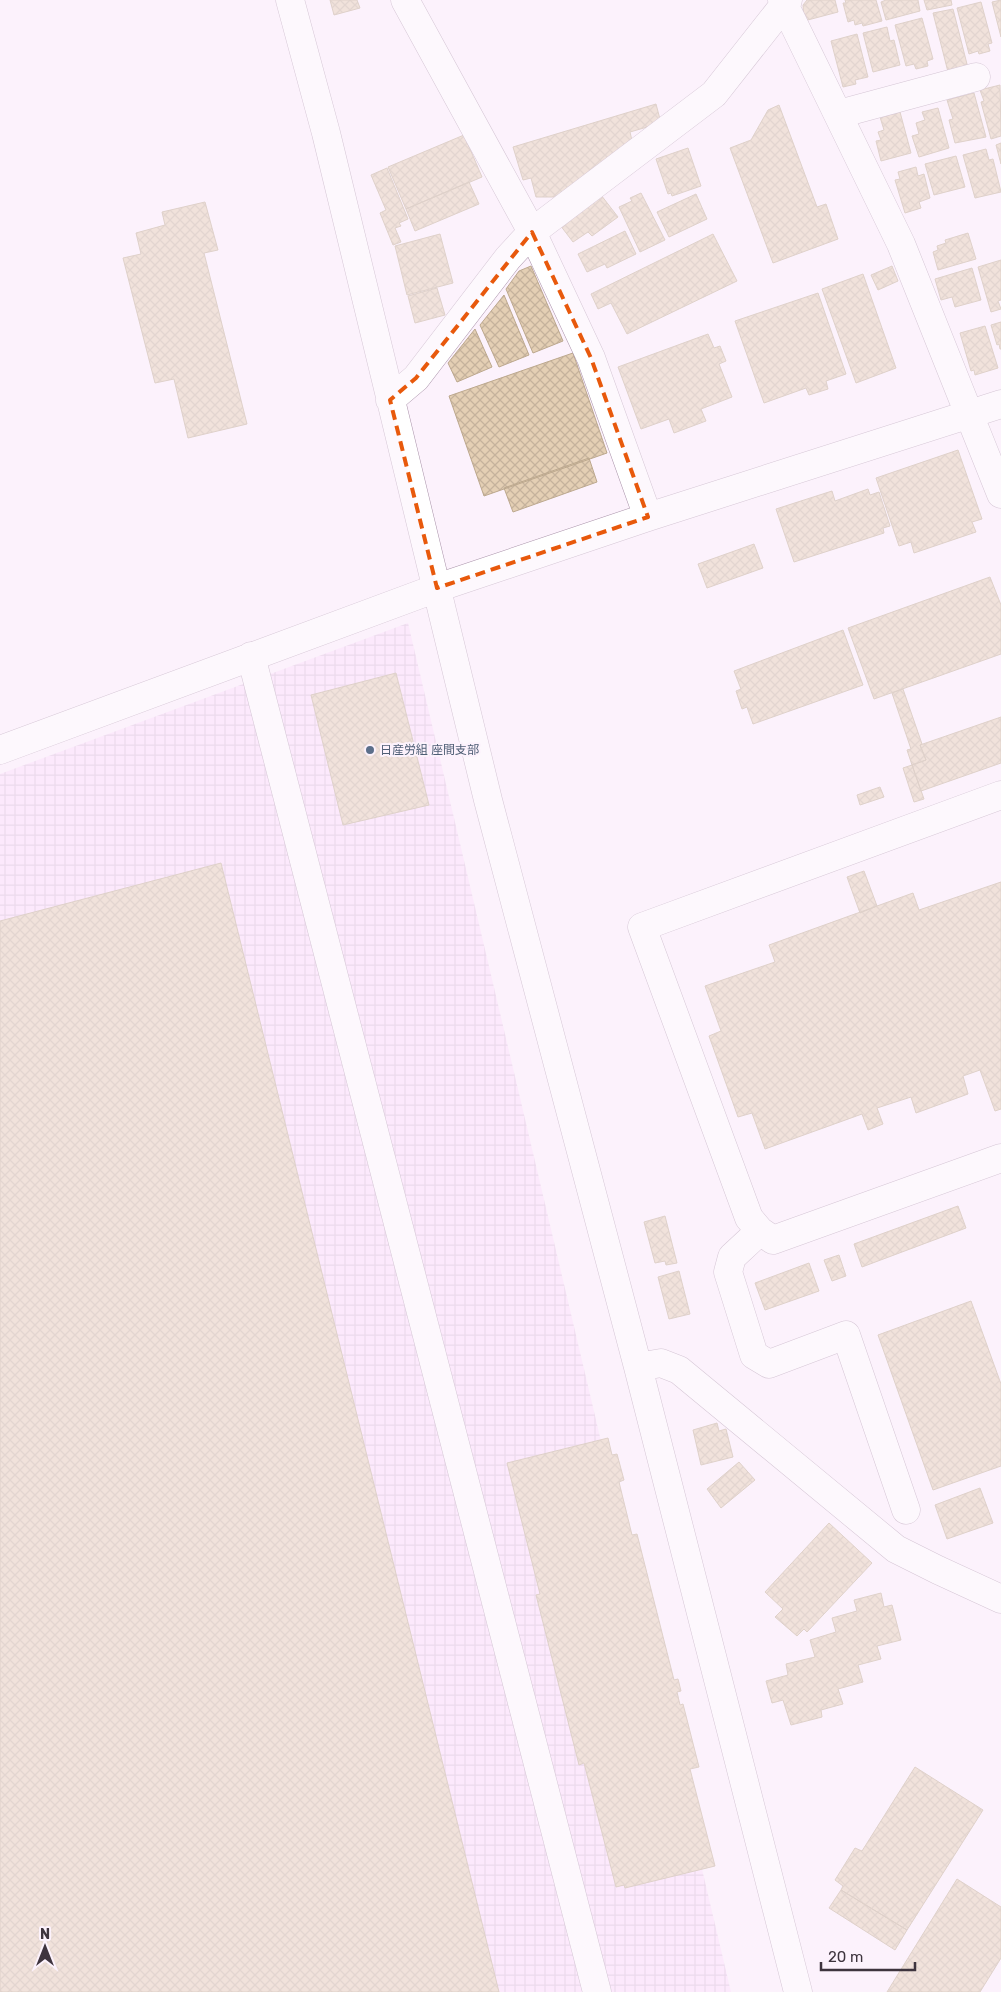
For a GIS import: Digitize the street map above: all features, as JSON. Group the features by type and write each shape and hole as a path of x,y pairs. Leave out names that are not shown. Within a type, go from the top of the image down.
{"street":[{"path":"290,0 328,142 488,800 638,1367 798,1992"},
{"path":"405,0 532,232 591,358 648,517"},
{"path":"390,400 416,378 508,258 532,232 714,94 785,2 901,244 1001,494"},
{"path":"839,114 976,77"},
{"path":"0,750 437,588 648,517 1001,404"},
{"path":"250,656 598,1992"},
{"path":"1001,794 642,927 749,1218 760,1231 773,1240 1001,1158"},
{"path":"760,1231 732,1257 728,1272 754,1355 770,1364 846,1335 906,1510"},
{"path":"638,1367 661,1363 679,1370 896,1549 1001,1599"}],"highlighted area":[{"path":"532,232 591,358 648,517 437,588 390,400 416,378"}],"shaded area":[{"path":"408,623 731,1992 0,1992 0,774"}],"building":[{"path":"330,0 357,0 360,8 334,15"},
{"path":"807,0 835,0 838,12 804,21 803,5"},
{"path":"845,0 876,0 882,21 863,26 862,23 855,25 854,20 848,22 843,3 846,3"},
{"path":"886,0 918,0 920,11 886,20 881,2"},
{"path":"924,0 951,0 952,5 927,10"},
{"path":"1001,0 1001,37 992,2"},
{"path":"981,2 992,43 988,44 990,51 979,54 978,51 969,54 957,8"},
{"path":"953,9 968,68 948,72 933,13"},
{"path":"922,18 933,59 927,61 928,66 916,69 914,64 906,66 895,25"},
{"path":"887,27 890,41 894,40 900,65 873,72 863,33"},
{"path":"857,34 868,77 855,80 856,84 843,87 831,41"},
{"path":"1000,85 1001,136 991,139 981,102 984,101 980,90"},
{"path":"974,93 986,137 955,143 949,120 953,119 947,100"},
{"path":"656,104 661,123 630,132 633,145 559,197 536,197 531,178 523,180 513,147"},
{"path":"779,105 817,207 826,204 838,239 773,263 730,148 751,140 768,110"},
{"path":"938,108 949,148 919,157 912,136 919,134 916,123 925,120 922,112"},
{"path":"900,112 911,153 881,161 876,141 881,140 878,132 884,130 880,117"},
{"path":"464,135 482,177 406,209 388,167"},
{"path":"1001,143 1001,164 996,145"},
{"path":"688,148 701,186 672,196 671,193 668,194 656,159"},
{"path":"986,149 989,160 993,159 1001,192 975,198 963,155"},
{"path":"956,156 965,187 934,195 925,164"},
{"path":"916,167 918,176 924,174 930,198 919,202 921,208 905,213 895,180 900,179 898,172"},
{"path":"387,168 408,219 399,223 401,226 395,228 401,242 393,245 380,213 386,210 371,175"},
{"path":"469,182 479,204 415,231 406,209"},
{"path":"641,193 665,240 640,252 619,207 632,201 630,198"},
{"path":"696,194 707,219 669,237 657,212"},
{"path":"601,195 618,217 592,236 588,232 573,242 560,225"},
{"path":"205,202 218,250 204,253 247,424 188,438 174,379 155,383 123,258 141,254 136,233 165,225 162,212"},
{"path":"625,231 636,254 607,268 605,264 587,272 578,254"},
{"path":"968,233 976,259 938,270 933,252 938,250 937,246 946,243 945,240"},
{"path":"440,234 453,283 407,295 395,246"},
{"path":"713,234 737,281 627,334 611,303 598,309 591,294"},
{"path":"1001,260 1001,300 998,301 1001,309 991,312 978,267"},
{"path":"531,266 563,341 533,353 506,289 519,271"},
{"path":"892,266 898,281 878,290 871,275"},
{"path":"972,268 981,300 955,307 952,297 941,300 935,279"},
{"path":"863,274 896,368 856,383 822,289"},
{"path":"437,288 445,315 415,323 408,296"},
{"path":"818,293 846,374 826,381 828,389 809,395 806,388 764,403 735,321"},
{"path":"504,295 529,355 499,367 480,325"},
{"path":"1001,322 1001,349 1000,349 991,325"},
{"path":"985,326 998,368 975,375 974,370 971,371 960,333"},
{"path":"475,329 492,367 457,382 448,363"},
{"path":"708,334 714,348 720,346 726,361 719,364 732,397 701,409 706,421 674,433 669,419 641,429 618,367"},
{"path":"573,353 607,453 484,496 449,396"},
{"path":"958,450 982,519 972,522 976,532 914,553 911,542 899,546 876,478"},
{"path":"589,458 597,482 513,512 504,488"},
{"path":"868,489 870,495 879,492 890,526 883,528 884,533 794,562 776,509 832,491 835,501"},
{"path":"754,544 763,568 707,588 698,564"},
{"path":"990,577 1001,605 1001,654 874,699 848,628"},
{"path":"843,630 863,685 753,724 747,707 742,709 736,691 741,689 734,671"},
{"name":"日産労組 座間支部","path":"396,673 429,805 343,825 311,695"},
{"path":"903,689 926,760 912,765 907,750 911,749 892,693"},
{"path":"1001,717 1001,763 921,791 912,765 926,760 920,745"},
{"path":"912,765 924,799 914,802 903,768"},
{"path":"880,787 884,797 860,805 857,795"},
{"path":"221,863 499,1992 0,1992 0,921"},
{"path":"864,871 877,906 860,913 847,877"},
{"path":"1001,882 1001,1109 995,1111 980,1070 963,1076 968,1094 916,1113 911,1097 877,1108 883,1124 868,1130 862,1114 765,1149 752,1113 738,1117 709,1036 721,1031 705,986 775,962 769,945 913,893 919,910"},
{"path":"958,1206 966,1228 862,1267 854,1244"},
{"path":"665,1216 677,1263 666,1265 665,1261 655,1263 644,1222"},
{"path":"839,1255 846,1276 832,1281 824,1260"},
{"path":"809,1263 819,1291 765,1310 755,1283"},
{"path":"679,1271 690,1314 669,1319 658,1277"},
{"path":"971,1301 1001,1384 1001,1466 933,1490 878,1335"},
{"path":"717,1423 719,1431 726,1429 733,1457 701,1465 693,1430"},
{"path":"608,1438 612,1455 617,1454 624,1480 619,1482 632,1535 637,1534 674,1680 678,1679 681,1691 677,1692 680,1705 683,1704 699,1767 690,1769 715,1866 625,1888 624,1885 616,1887 584,1763 579,1765 536,1595 540,1594 507,1463"},
{"path":"739,1462 755,1480 721,1508 707,1489"},
{"path":"980,1488 993,1523 947,1539 935,1505"},
{"path":"829,1523 872,1563 807,1632 804,1629 797,1636 775,1617 783,1609 765,1592"},
{"path":"881,1593 884,1607 892,1605 901,1640 877,1646 881,1659 858,1665 863,1682 838,1689 843,1704 821,1710 822,1717 791,1725 783,1700 772,1703 766,1681 788,1675 786,1664 815,1657 810,1640 836,1632 832,1618 857,1611 854,1600"},
{"path":"915,1767 983,1810 907,1930 841,1890 843,1886 835,1880 855,1848 862,1851"},
{"path":"957,1879 1001,1907 1001,1958 980,1992 887,1992"},
{"path":"841,1890 907,1930 895,1950 829,1908"}],"place":[{"name":"日産労組 座間支部","path":"370,750"}]}
